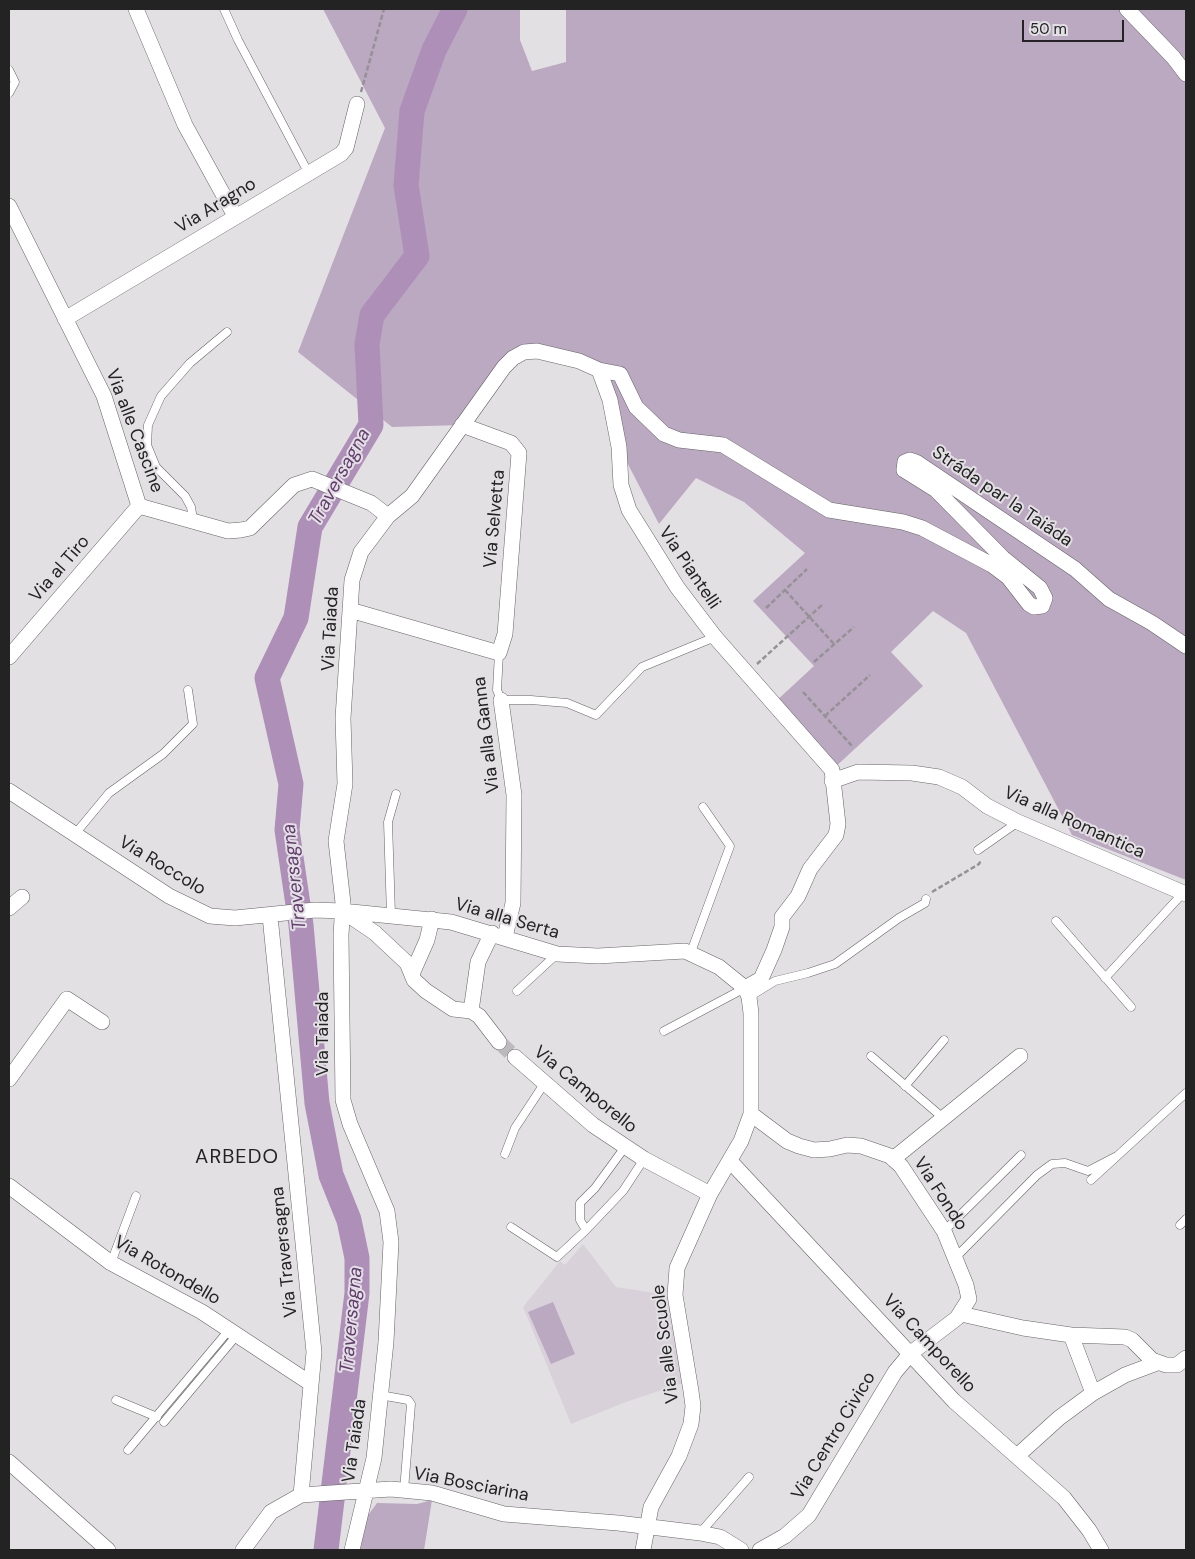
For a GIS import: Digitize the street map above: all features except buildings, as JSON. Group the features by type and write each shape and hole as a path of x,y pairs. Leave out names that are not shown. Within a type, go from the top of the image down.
{"street":[{"path":"136,9 186,126 235,216"},
{"path":"1127,9 1173,57 1186,74"},
{"name":"Via Aragno","path":"65,319 341,154 346,148 358,104"},
{"name":"Via alle Cascine","path":"9,206 104,396 139,506 228,531 250,528 294,485 312,479 372,503 388,516"},
{"name":"Via Taiada","path":"352,1550 361,1492 374,1458 386,1332 390,1231 387,1211 350,1124 343,1100 342,911 336,841 345,784 343,718 352,580 358,560 388,516 412,496 504,367 518,354 537,350 579,361 599,370"},
{"name":"Via Piantelli","path":"599,370 610,400 619,447 621,485 629,510 677,587 715,638 832,775"},
{"name":"Stráda par la Taiáda","path":"599,370 620,374 636,407 664,434 679,440 723,445 829,510 903,522 922,528 992,565 1008,577 1029,604 1034,607 1042,606 1045,598 1040,588 1003,558 936,490 904,470 905,462 910,460 916,462 1075,569 1109,599 1152,622 1186,646"},
{"name":"Via Selvetta","path":"462,425 511,442 519,453 505,634 499,653"},
{"name":"Via al Tiro","path":"9,657 139,506"},
{"name":"Via alla Ganna","path":"350,610 499,653"},
{"name":"Via alla Ganna","path":"471,1011 478,962 498,935 513,903 514,795 501,700"},
{"name":"Via alla Romantica","path":"832,775 869,772 912,772 938,777 962,787 987,806 1018,822 1185,893"},
{"path":"751,1114 751,1013 747,993 761,979 772,956 782,927 782,917 798,896 810,869 836,835 838,824 832,775"},
{"name":"Via Roccolo","path":"9,791 169,896 198,911 223,918 315,910 342,911"},
{"path":"9,908 22,897"},
{"path":"342,911 375,934 407,963 414,980 426,992 453,1009 471,1011 479,1016 499,1042"},
{"name":"Via alla Serta","path":"342,911 432,919 463,924 557,954 598,956 668,951 691,952 725,971 747,993"},
{"name":"Via Traversagna","path":"274,915 314,1352 310,1383 306,1495"},
{"path":"412,974 427,940 432,919"},
{"path":"9,1079 67,999 102,1022"},
{"path":"893,1158 1020,1056"},
{"name":"Via Camporello","path":"515,1057 592,1125 644,1159 710,1194"},
{"name":"Via Fondo","path":"751,1114 787,1140 799,1146 814,1150 846,1145 861,1146 882,1152 893,1158 901,1166 944,1230 956,1257 969,1299 961,1314"},
{"name":"Via alle Scuole","path":"643,1550 651,1507 680,1456 691,1424 693,1406 675,1296 675,1278 680,1260 710,1194 730,1161 751,1114"},
{"name":"Via Camporello","path":"730,1161 954,1401 1064,1498 1102,1550"},
{"name":"Via Rotondello","path":"9,1186 111,1263 202,1312 310,1383"},
{"path":"911,1353 961,1314 1023,1328 1072,1335 1125,1337 1132,1340 1151,1359 1176,1365 1186,1358"},
{"path":"1072,1335 1093,1393"},
{"name":"Via Centro Civico","path":"760,1550 785,1536 809,1515 895,1372 911,1353"},
{"path":"1017,1456 1059,1418 1093,1393 1151,1359"},
{"path":"9,1462 108,1550"},
{"name":"Via Bosciarina","path":"243,1550 271,1512 306,1495 404,1490 432,1493 504,1514 647,1526 700,1533 720,1537 741,1550"}],"lane":[{"path":"224,9 238,40 309,174"},
{"path":"9,70 15,82 9,93"},
{"path":"193,520 191,507 185,496 156,467 147,445 148,425 161,396 190,363 227,332"},
{"path":"501,700 566,703 596,715 642,667 715,638"},
{"name":"Via alla Ganna","path":"499,653 497,690 501,700"},
{"path":"75,834 109,793 163,754 193,724 188,690"},
{"path":"391,915 388,822 396,794"},
{"path":"691,952 730,846 703,807"},
{"path":"978,850 1018,822"},
{"path":"1105,978 1185,893"},
{"path":"664,1031 774,981 835,964 899,918 925,903 926,899"},
{"path":"1056,921 1130,1007"},
{"path":"517,990 557,954"},
{"path":"906,1086 944,1040"},
{"path":"871,1056 942,1118"},
{"path":"505,1154 515,1128 544,1084"},
{"path":"1091,1180 1186,1093"},
{"path":"586,1230 580,1220 580,1203 600,1182 625,1147"},
{"path":"944,1230 1021,1155"},
{"path":"956,1257 1037,1175 1052,1164 1065,1163 1088,1171 1117,1156"},
{"path":"511,1227 557,1257 623,1191 644,1159"},
{"path":"111,1263 136,1196"},
{"path":"1180,1225 1186,1219"},
{"path":"128,1450 161,1420 233,1332"},
{"path":"380,1395 408,1400 411,1404 404,1490"},
{"path":"116,1400 161,1420"},
{"path":"700,1533 750,1477"}],"path":[{"path":"358,104 384,9"},
{"path":"766,608 807,569"},
{"path":"785,590 834,644"},
{"path":"747,674 822,605"},
{"path":"814,662 854,626"},
{"path":"825,716 870,675"},
{"path":"803,692 852,746"},
{"path":"926,899 928,894 981,862 978,850"}],"shaded area":[{"path":"323,9 520,9 520,40 532,71 566,62 566,9 1186,9 1186,880 1072,835 966,633 933,611 891,652 923,686 832,770 774,703 814,666 753,601 805,553 744,502 696,478 659,524 619,447 599,370 524,352 462,425 392,427 298,352 385,128"},
{"path":"583,1244 616,1287 669,1295 683,1383 626,1402 571,1424 523,1307 560,1261 565,1265"},
{"path":"553,1302 575,1354 551,1364 528,1312"},
{"path":"432,1500 424,1550 357,1550 366,1518 377,1503 417,1504"}],"waterway":[{"name":"Traversagna","path":"326,1550 357,1293 357,1258 349,1220 331,1175 317,1103 301,925 287,830 291,784 267,678 296,618 310,527 371,425 367,344 372,315 417,256 406,185 412,111 434,50 455,9"}],"tunnel":[{"path":"499,1042 515,1057"}],"district":[{"name":"ARBEDO","path":"237,1158"}]}
